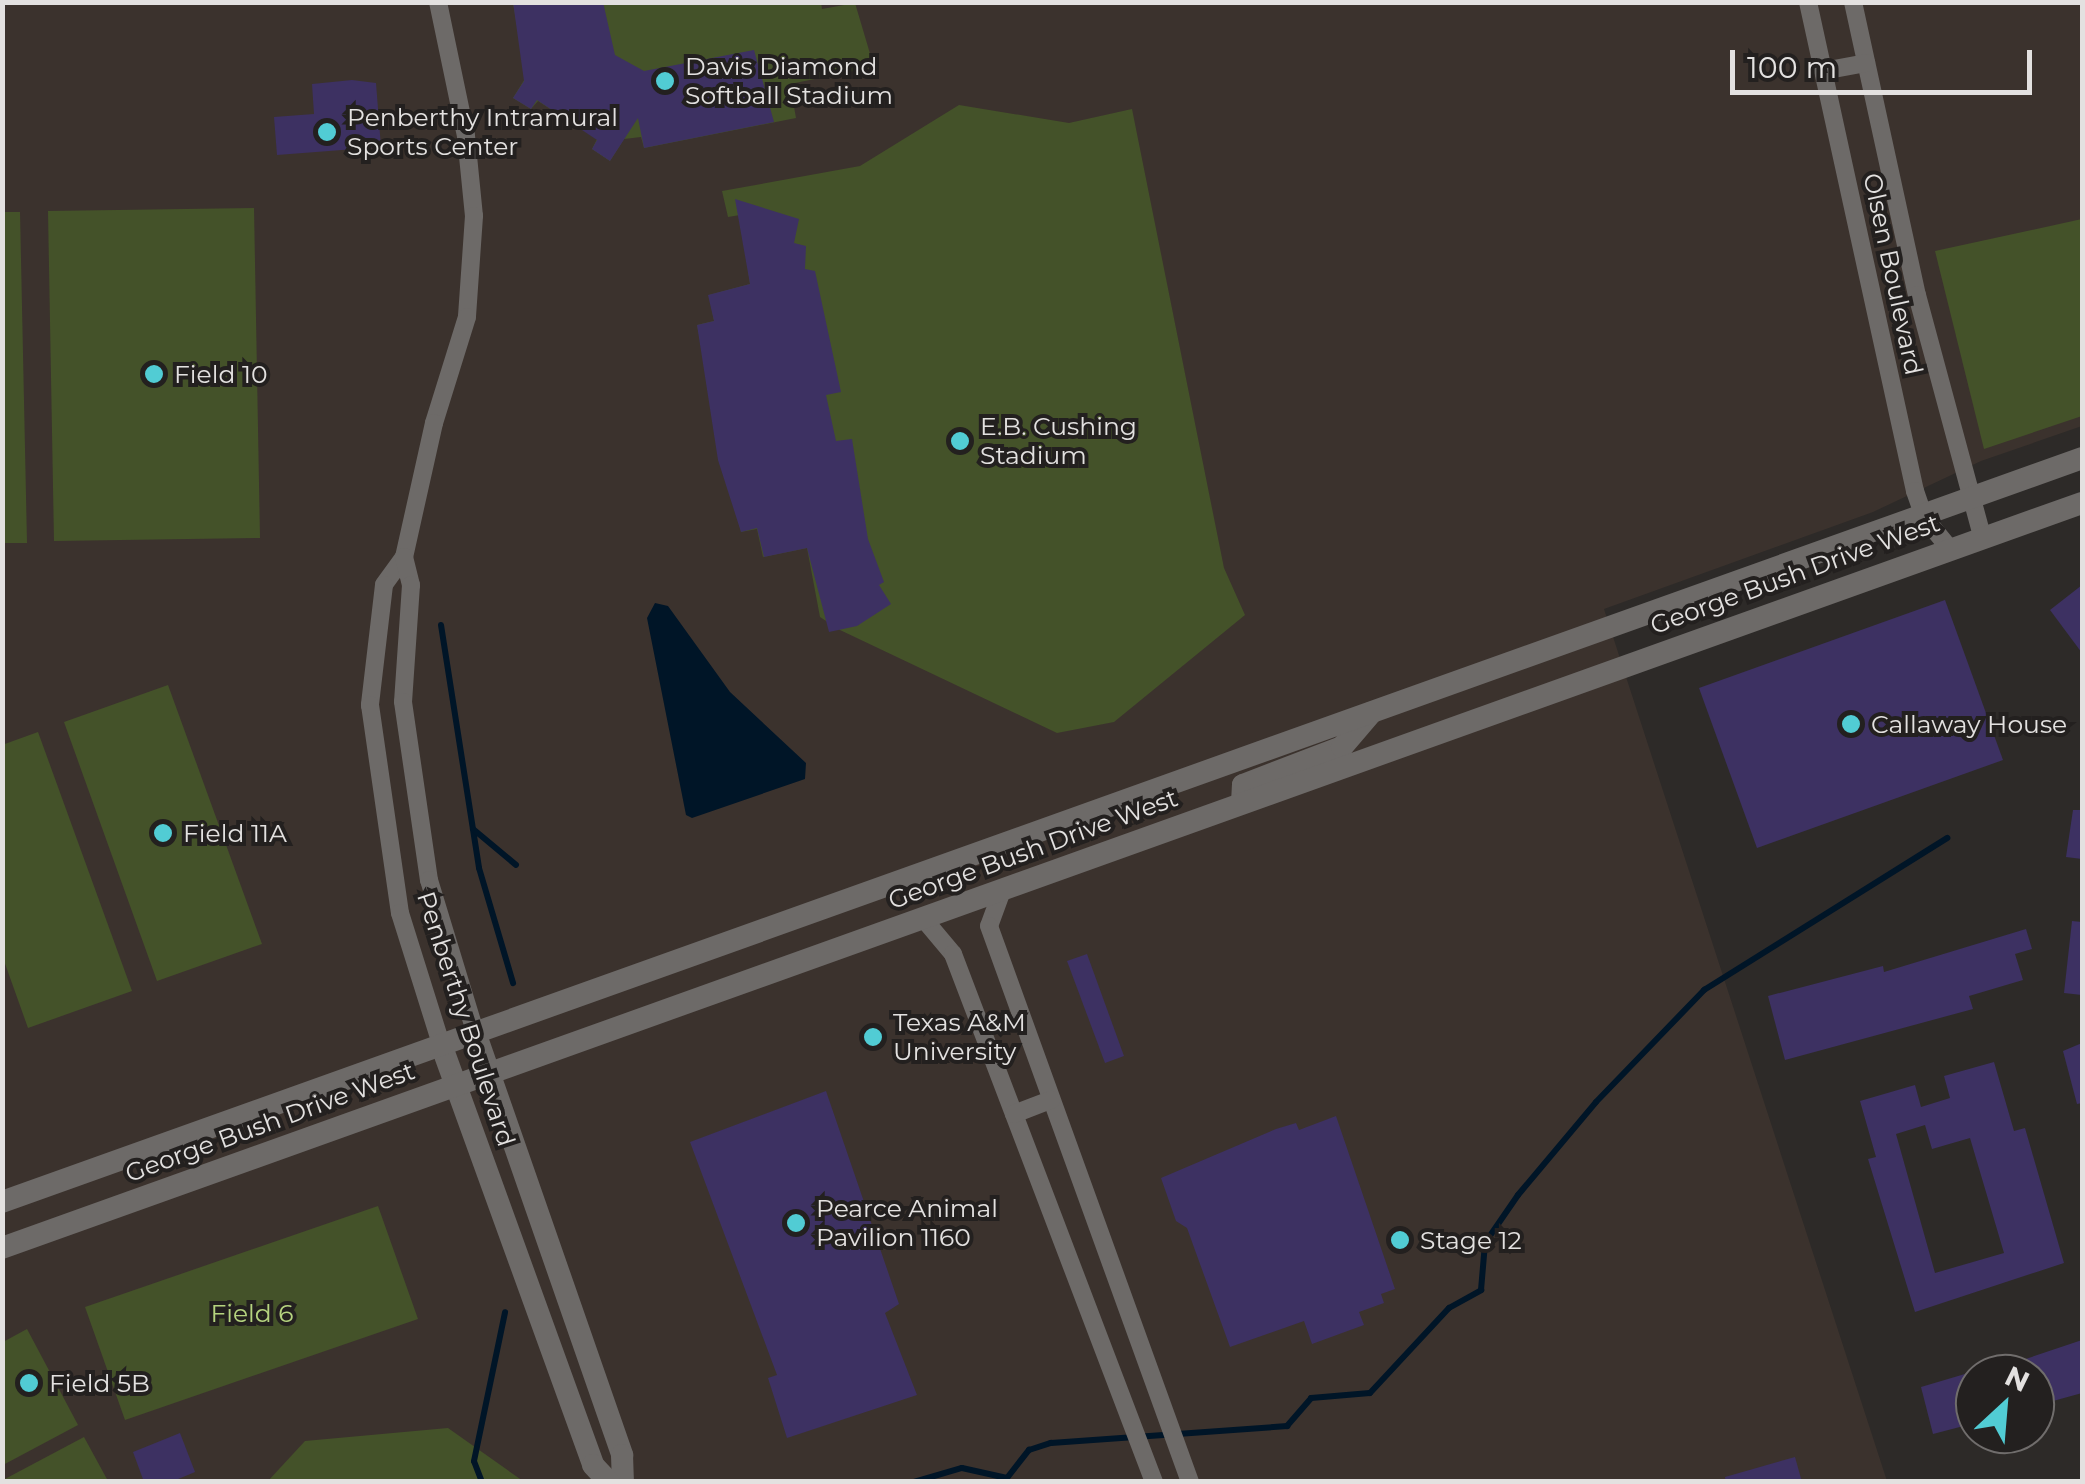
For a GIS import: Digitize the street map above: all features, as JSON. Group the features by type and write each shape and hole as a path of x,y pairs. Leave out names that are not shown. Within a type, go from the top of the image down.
{"main road":[{"name":"George Bush Drive West","path":"2,1202 442,1048 1374,710 1924,518 2082,458"},
{"name":"George Bush Drive West","path":"2,1248 2082,503"},
{"path":"1242,802 1242,785 1342,747 1374,710"},
{"name":"Penberthy Boulevard","path":"476,1035 622,1455 622,1482"},
{"name":"Penberthy Boulevard","path":"442,1048 593,1465 610,1482"}],"street":[{"name":"Penberthy Boulevard","path":"438,2 466,136 474,216 467,318 434,422 404,557 384,585 370,705 400,913 442,1048"},
{"name":"Olsen Boulevard","path":"1808,2 1924,518 1948,548"},
{"name":"Olsen Boulevard","path":"1853,2 1982,536"},
{"path":"1822,71 1866,63"},
{"name":"Penberthy Boulevard","path":"404,557 411,585 403,702 429,880 476,1035"},
{"path":"1003,888 989,926 1190,1482"},
{"path":"922,917 953,954 1154,1482"},
{"path":"1014,1114 1052,1100"}],"shaded area":[{"name":"Texas A&M University","path":"3,3 2082,3 2082,426 1981,461 1873,512 1604,609 1887,1481 3,1482"}],"green space":[{"name":"Davis Diamond Softball Stadium","path":"821,2 822,9 855,3 874,67 790,84 796,118 644,148 641,137 624,139 610,161 592,149 597,139 538,101 531,109 513,98 526,77 513,3"},
{"name":"E.B. Cushing Stadium","path":"959,105 1069,123 1132,109 1224,568 1245,615 1114,722 1057,733 840,630 820,617 807,548 763,557 757,529 741,532 697,325 714,321 709,295 750,284 740,215 728,217 722,191 860,166"},
{"name":"Field 10","path":"254,208 260,538 54,541 48,211"},
{"path":"3,212 20,212 27,543 3,543"},
{"path":"2082,219 2082,416 1984,449 1935,251"},
{"name":"Field 11A","path":"168,685 262,944 157,981 64,722"},
{"path":"38,732 132,991 28,1028 3,958 2,745"},
{"name":"Field 6","path":"378,1206 418,1319 125,1420 85,1307"},
{"name":"Field 5B","path":"27,1329 78,1425 3,1465 3,1342"},
{"path":"448,1428 523,1481 268,1481 305,1441"},
{"path":"84,1437 108,1481 3,1481 3,1480"}],"water":[{"path":"655,603 668,606 730,692 806,763 805,779 692,818 686,815 647,618"}],"building":[{"path":"513,2 603,2 615,55 644,71 754,50 774,122 644,148 638,118 610,161 592,149 597,140 537,100 531,109 513,98 524,81"},
{"name":"Penberthy Intramural Sports Center","path":"352,80 376,83 381,147 277,155 274,117 314,114 312,84"},
{"path":"735,199 799,219 794,243 806,246 805,269 815,271 841,392 826,395 836,441 852,439 868,539 884,582 879,585 891,604 857,626 829,632 807,548 764,557 757,528 741,532 718,460 697,325 714,321 708,295 750,284"},
{"path":"2082,585 2082,653 2050,610"},
{"name":"Callaway House","path":"1945,600 2003,760 1757,848 1699,688"},
{"path":"2073,810 2082,810 2082,859 2066,857"},
{"path":"2072,921 2082,922 2082,995 2064,993"},
{"path":"2026,929 2032,949 2015,954 2023,980 1969,996 1973,1009 1785,1060 1768,996 1883,966 1884,972"},
{"path":"1087,954 1124,1056 1105,1063 1067,961"},
{"path":"2082,1043 2082,1103 2077,1104 2063,1051"},
{"path":"1994,1062 2014,1131 2025,1128 2064,1263 1915,1312 1868,1159 1876,1157 1860,1101 1915,1085 1921,1107 1950,1098 1944,1076","holes":["1925,1125 1932,1149 1970,1138 2004,1253 1935,1273 1896,1134"]},
{"name":"Pearce Animal Pavilion 1160","path":"826,1091 899,1304 885,1313 917,1395 787,1438 768,1378 777,1375 690,1142"},
{"path":"1336,1116 1395,1289 1381,1294 1384,1303 1359,1312 1364,1325 1312,1344 1304,1321 1230,1347 1187,1228 1176,1221 1161,1178 1276,1129 1296,1123 1299,1130"},
{"path":"2082,1340 2082,1393 2055,1400 2055,1354 2040,1354"},
{"path":"1955,1377 1955,1428 1933,1434 1921,1387"},
{"path":"180,1433 195,1472 171,1482 144,1482 133,1452"},
{"path":"1795,1457 1802,1482 1726,1482 1725,1477"}],"waterway":[{"path":"441,625 479,868 513,983"},
{"path":"473,829 516,865"},
{"path":"914,1482 962,1468 1007,1478 1029,1450 1051,1443 1287,1426 1311,1398 1370,1393 1449,1308 1481,1290 1485,1243 1518,1195 1596,1102 1704,990 1947,838"},
{"path":"482,1482 474,1461 505,1312"}],"place":[{"name":"Davis Diamond Softball Stadium","path":"665,81"},
{"name":"Penberthy Intramural Sports Center","path":"327,132"},
{"name":"Field 10","path":"154,374"},
{"name":"E.B. Cushing Stadium","path":"960,441"},
{"name":"Callaway House","path":"1851,724"},
{"name":"Field 11A","path":"163,833"},
{"name":"Texas A&M University","path":"873,1037"},
{"name":"Pearce Animal Pavilion 1160","path":"796,1223"},
{"name":"Stage 12","path":"1400,1240"},
{"name":"Field 5B","path":"29,1383"}]}
